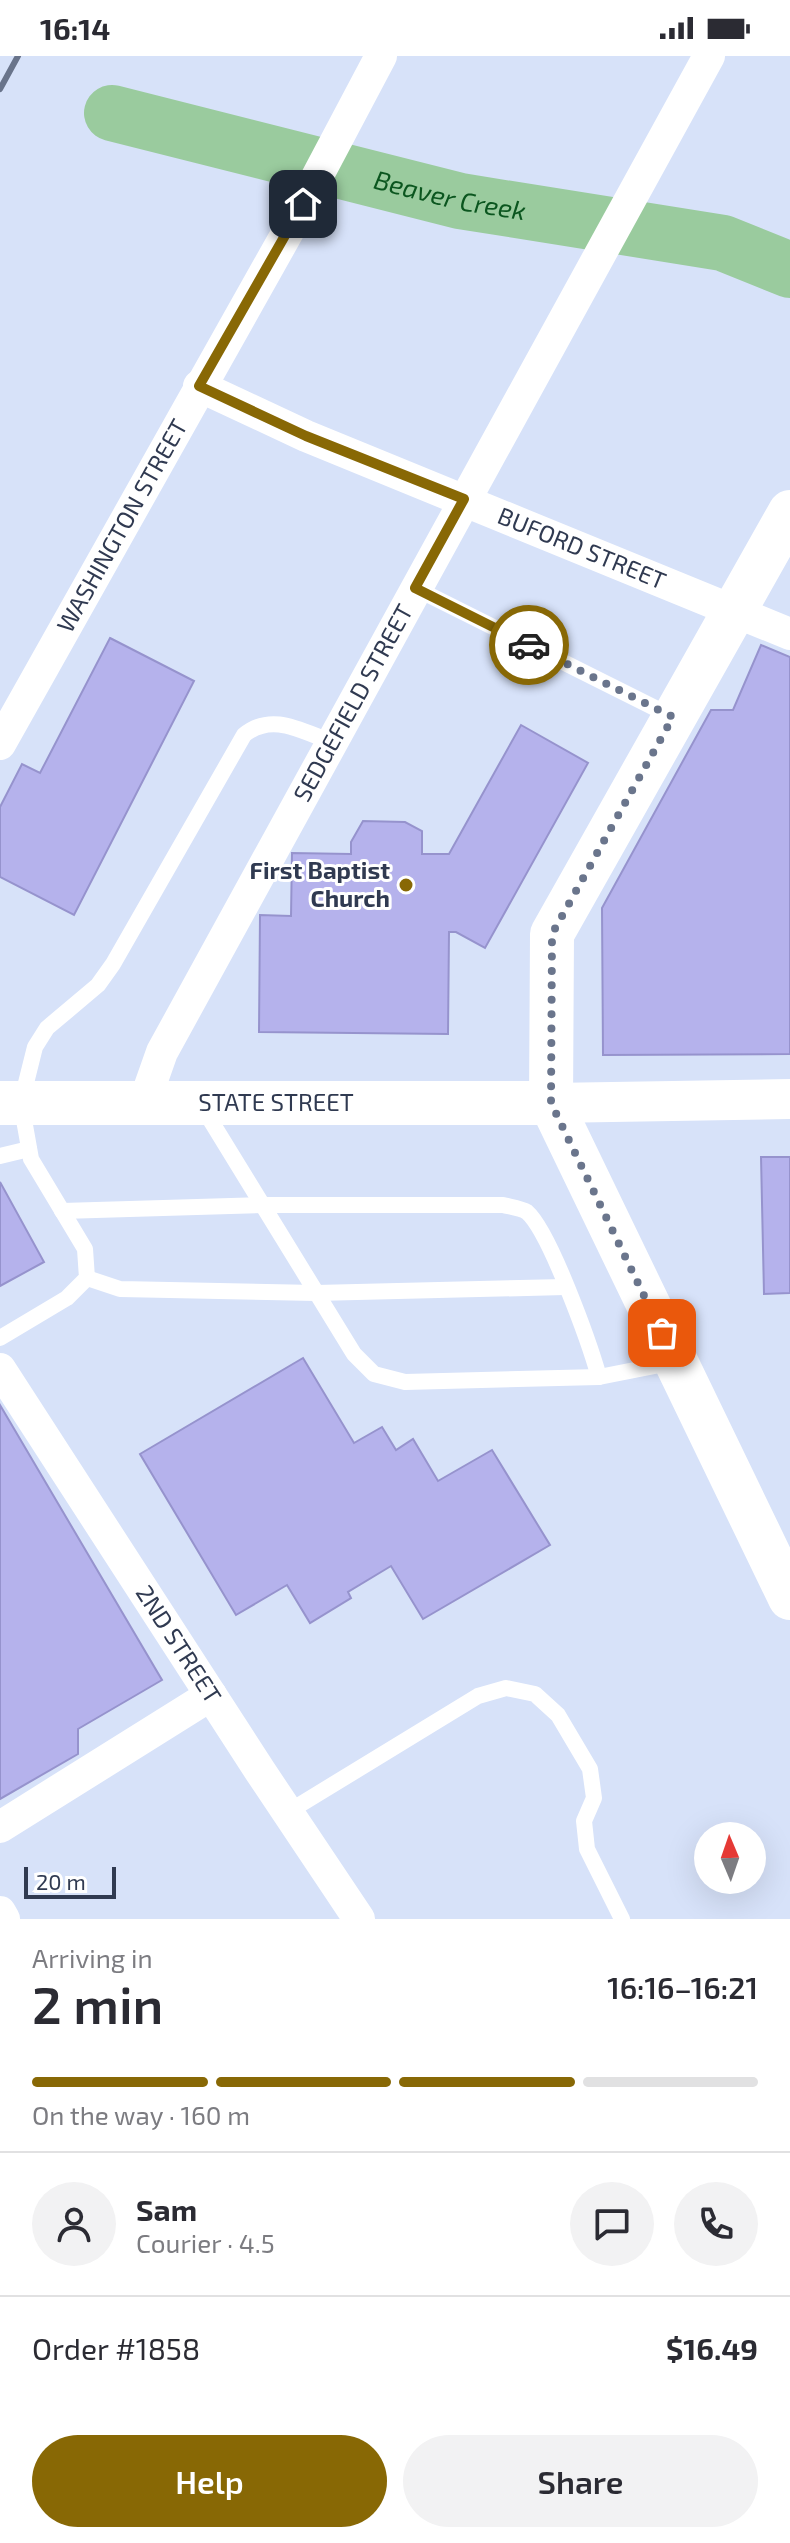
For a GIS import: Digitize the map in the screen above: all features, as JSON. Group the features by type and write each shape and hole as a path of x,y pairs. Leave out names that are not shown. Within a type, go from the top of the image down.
{"main road":[{"path":"790,512 552,934 551,1103 790,1598"},
{"name":"STATE STREET","path":"11,1103 551,1103"}],"street":[{"name":"WASHINGTON STREET","path":"0,744 290,228 381,56"},
{"name":"SEDGEFIELD STREET","path":"144,1103 162,1052 709,56"},
{"name":"BUFORD STREET","path":"199,386 306,436 790,634"},
{"path":"551,1103 790,1099"},
{"name":"2ND STREET","path":"0,1369 359,1919"},
{"path":"0,1827 211,1695"},
{"path":"0,1912 4,1919"}],"lane":[{"path":"415,588 673,717"},
{"path":"0,1338 67,1298 87,1278 85,1249 31,1159 11,1103 35,1047 47,1028 98,985 113,964 244,735 256,725 270,723 332,742"},
{"path":"200,1103 354,1354 374,1374 405,1382 599,1377 676,1362"},
{"path":"0,1156 29,1149"},
{"path":"62,1211 263,1205 503,1205 525,1210 539,1227 589,1341 599,1377"},
{"path":"87,1278 120,1289 316,1293 565,1287"},
{"path":"288,1812 478,1696 506,1688 535,1694 558,1715 590,1769 594,1798 584,1821 587,1849 622,1919"}],"building":[{"path":"110,638 194,681 74,915 0,877 0,807 22,764 40,773"},
{"path":"761,645 790,657 790,1054 603,1055 602,908 711,710 733,710"},
{"name":"First Baptist Church","path":"521,725 588,763 485,948 456,932 449,932 448,1034 259,1032 260,915 291,916 292,853 351,854 351,842 363,821 405,822 422,831 422,854 449,854"},
{"path":"761,1157 790,1157 790,1293 764,1294"},
{"path":"0,1182 44,1262 0,1286"},
{"path":"303,1358 354,1443 382,1427 396,1450 413,1439 438,1481 492,1450 550,1545 423,1619 391,1566 348,1592 351,1598 310,1623 287,1585 236,1615 140,1454"},
{"path":"0,1405 162,1680 78,1729 78,1754 0,1799"}],"waterway":[{"name":"Beaver Creek","path":"112,113 460,201 723,243 790,270"}],"railway":[{"path":"0,89 18,56"}],"way so far":[{"path":"529,645 673,717 552,934 551,1103 662,1333"}],"place":[{"name":"First Baptist Church","path":"406,885"}],"route":[{"path":"303,204 199,386 306,436 464,499 415,588 529,645"}]}
